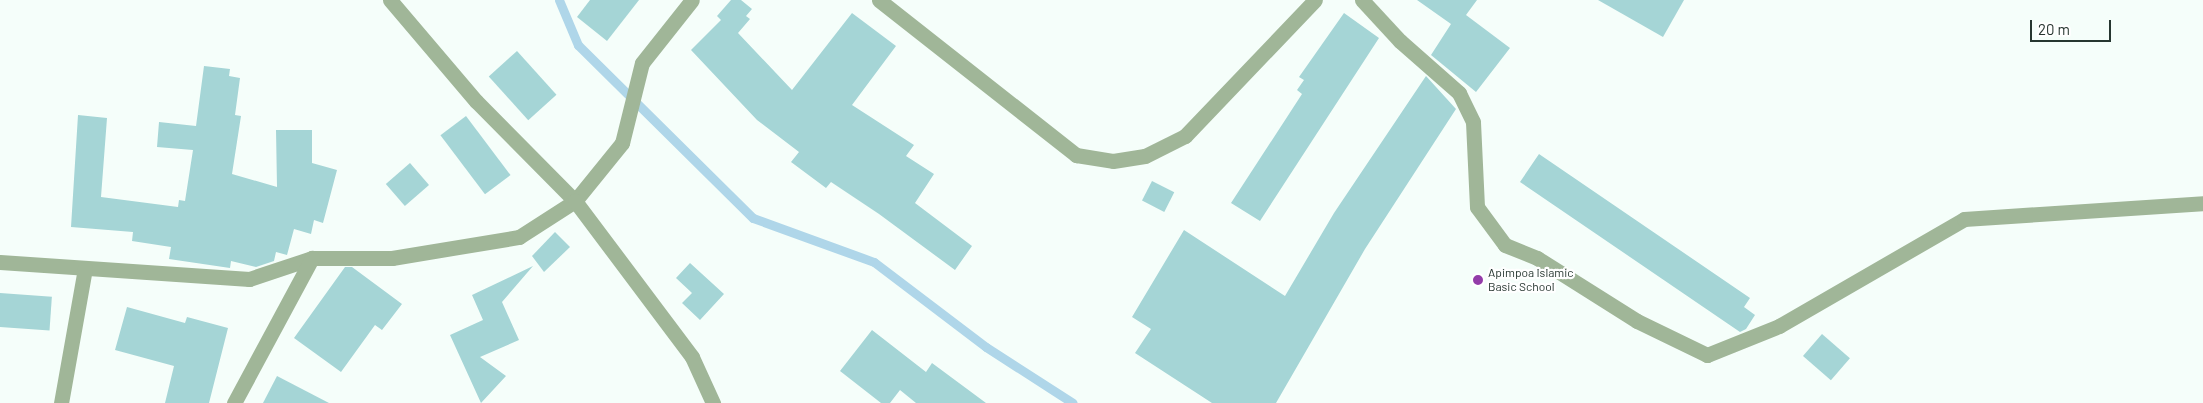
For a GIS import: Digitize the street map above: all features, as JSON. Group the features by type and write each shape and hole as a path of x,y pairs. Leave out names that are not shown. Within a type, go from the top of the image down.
{"street":[{"path":"390,0 476,101 575,201 692,357 713,403"},
{"path":"0,262 249,280 312,258 392,258 519,237 575,201 622,143 642,63 692,0"},
{"path":"879,0 1076,154 1113,161 1145,156 1185,136 1315,0"},
{"path":"1362,0 1400,42 1459,93 1473,122 1477,207 1505,245 1537,258 1636,321 1707,355 1779,326 1964,219 2203,203"},
{"path":"234,403 312,258"},
{"path":"61,403 85,268"}],"building":[{"path":"590,0 639,0 607,41 577,17"},
{"path":"731,0 741,0 752,9 746,16 750,19 738,33 792,90 852,13 896,46 852,105 914,145 906,156 934,174 915,203 972,246 955,270 879,214 831,182 826,188 791,162 799,152 757,120 691,50 721,20 717,16"},
{"path":"1417,0 1477,0 1466,15 1510,48 1476,92 1431,55 1451,24"},
{"path":"1598,0 1684,0 1663,37"},
{"path":"1344,13 1379,38 1260,221 1231,203 1302,94 1297,90 1304,80 1299,77"},
{"path":"517,51 556,95 528,120 489,76"},
{"path":"204,66 230,69 229,76 240,78 235,115 241,116 232,174 277,187 276,130 312,130 312,163 337,170 323,223 314,220 311,234 294,229 287,255 276,252 274,261 256,267 231,261 230,268 169,259 171,247 132,241 133,232 71,227 78,115 107,118 101,197 178,207 179,200 185,201 193,150 157,147 159,122 196,126"},
{"path":"1426,76 1456,109 1365,249 1276,403 1212,403 1135,353 1151,329 1132,317 1184,230 1285,296 1334,213"},
{"path":"466,116 511,175 485,194 440,135"},
{"path":"1539,154 1750,298 1744,307 1755,315 1746,329 1740,332 1520,182"},
{"path":"410,163 429,185 405,206 386,184"},
{"path":"1152,181 1174,192 1164,212 1142,201"},
{"path":"555,232 570,247 544,272 532,256"},
{"path":"690,263 724,294 700,320 682,303 692,293 676,278"},
{"path":"533,266 502,302 519,340 480,357 506,376 481,403 450,335 483,320 472,295"},
{"path":"345,267 352,267 402,304 382,330 375,325 341,372 294,338"},
{"path":"0,293 52,297 50,331 0,327"},
{"path":"127,307 185,323 187,317 228,328 209,403 165,403 174,366 115,350"},
{"path":"872,330 926,372 932,363 986,403 916,403 900,390 890,403 881,403 840,371"},
{"path":"1822,334 1850,358 1831,380 1803,356"},
{"path":"277,376 329,403 263,403"}],"waterway":[{"path":"559,0 578,45 753,218 874,262 986,347 1073,403"}],"place":[{"name":"Apimpoa Islamic Basic School","path":"1478,280"}]}
